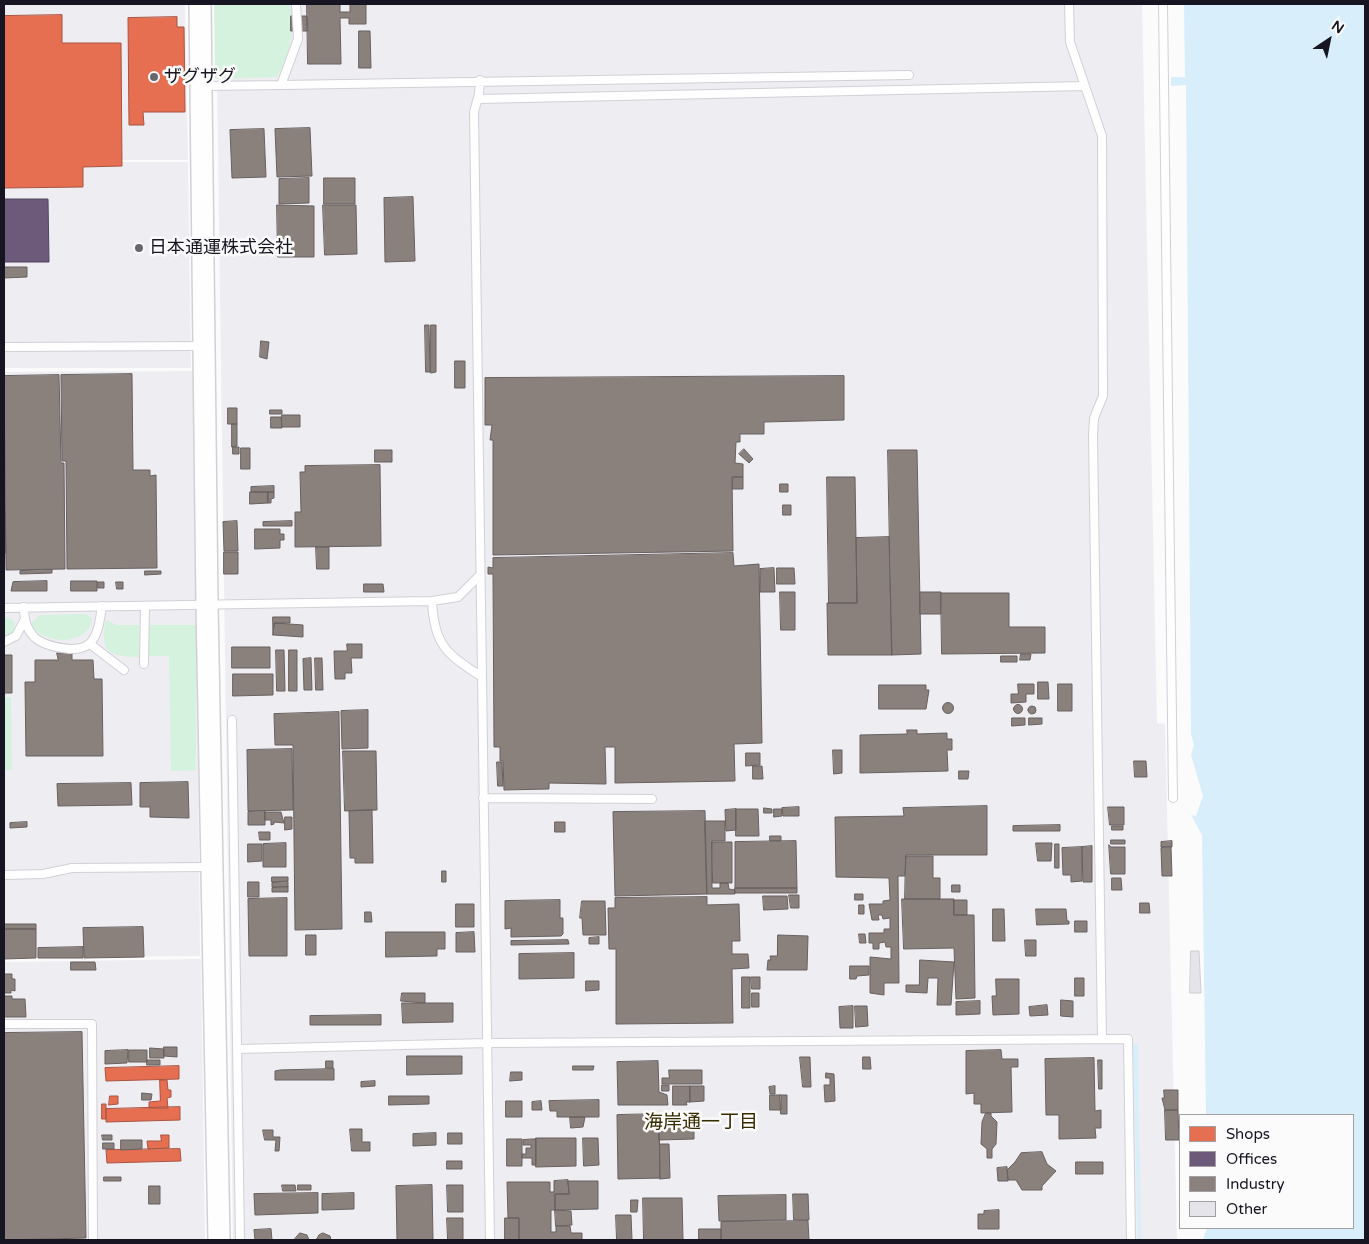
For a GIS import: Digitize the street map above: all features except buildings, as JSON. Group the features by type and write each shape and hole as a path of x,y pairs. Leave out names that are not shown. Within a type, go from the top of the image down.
{"street":[{"path":"200,4 207,605 219,1240"}],"lane":[{"path":"281,85 298,39 296,4"},
{"path":"1069,4 1070,42 1102,136 1103,396 1094,418 1093,436 1102,1039"},
{"path":"1162,4 1173,798"},
{"path":"201,86 480,80 909,75"},
{"path":"480,80 478,99 474,112 490,1240"},
{"path":"478,99 1085,86"},
{"path":"4,347 204,346"},
{"path":"4,608 432,601 458,597 480,575"},
{"path":"432,601 432,612 441,646 452,658 482,677"},
{"path":"24,621 34,637 47,647 80,649 90,644 98,630 102,606"},
{"path":"144,664 145,606"},
{"path":"4,642 16,636 24,621 24,607"},
{"path":"90,644 124,670"},
{"path":"232,720 240,1240"},
{"path":"483,798 652,799"},
{"path":"4,875 43,874 72,868 212,867"},
{"path":"4,1024 92,1024 93,1240"},
{"path":"238,1049 488,1044 1128,1039 1131,1240"}],"shaded area":[{"path":"4,4 185,4 188,160 4,160"},
{"path":"216,4 1142,4 1157,723 1165,724 1177,1240 233,1240"},
{"path":"4,162 188,162 191,368 4,368"},
{"path":"194,371 200,956 4,958 4,372"},
{"path":"201,959 205,1240 4,1240 4,962"}],"green space":[{"path":"214,4 289,4 292,32 285,60 277,77 215,79"},
{"path":"86,614 92,619 89,628 83,634 64,640 44,636 36,631 31,623 40,615"},
{"path":"4,616 14,621 15,631 10,635 4,636"},
{"path":"106,620 117,625 139,625 139,657 120,656 109,650 105,645 104,639"},
{"path":"147,625 196,625 196,770 171,771 169,656 147,656"},
{"path":"4,697 11,697 12,770 4,770"}],"water":[{"path":"1184,4 1365,4 1365,1240 1203,1240 1207,1229 1354,1229 1354,1114 1206,1114 1202,835 1191,815 1196,816 1203,796 1191,755 1194,745 1191,734 1186,85 1171,86 1171,77 1185,77"},
{"path":"1138,1043 1141,1240 1138,1240 1133,1044"}],"place":[{"name":"ザグザグ","path":"154,77"},
{"name":"日本通運株式会社","path":"139,248"}],"district":[{"name":"海岸通一丁目","path":"701,1123"}]}
